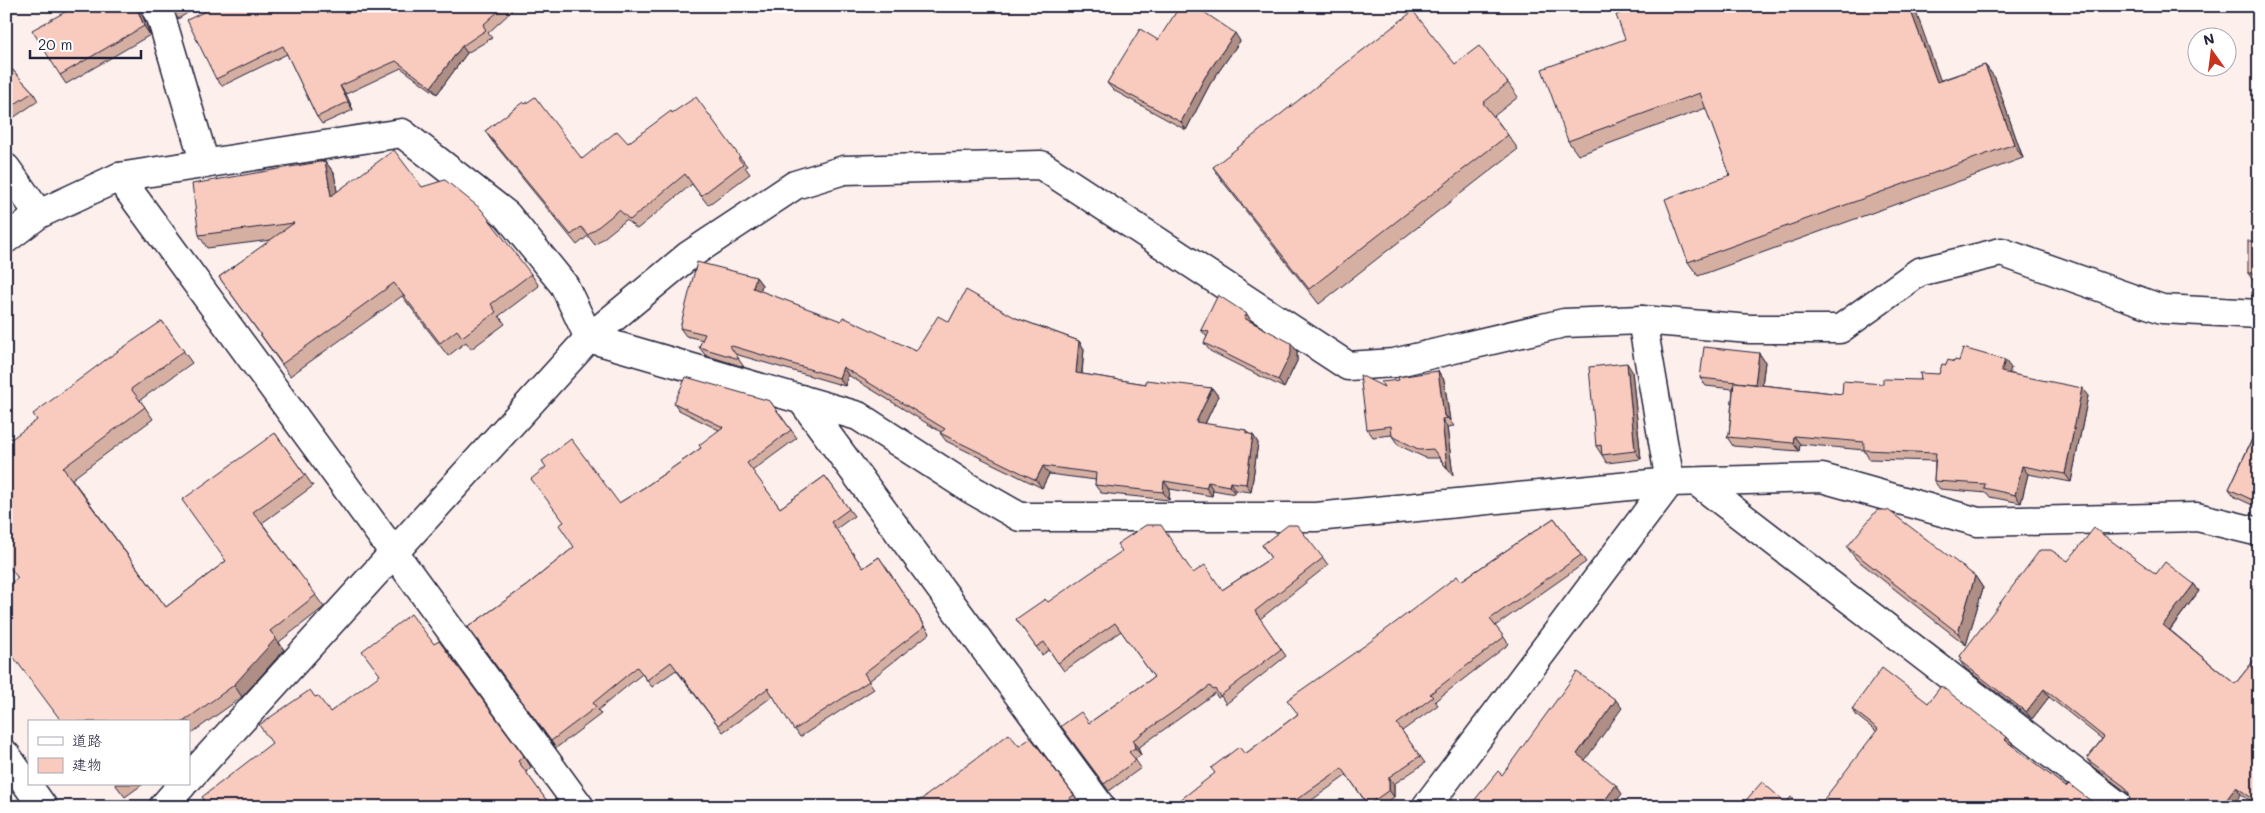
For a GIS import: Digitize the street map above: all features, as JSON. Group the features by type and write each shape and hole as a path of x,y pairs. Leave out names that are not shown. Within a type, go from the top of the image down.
{"street":[{"path":"154,6 161,17 205,164"},
{"path":"6,240 39,214 118,177 402,134 506,215 564,286 590,338 858,416 969,488 1020,517 1316,517 1684,482 1822,478 1978,522 2197,517 2259,532"},
{"path":"190,777 590,338 688,256 795,185 844,170 1041,165 1348,366 1394,363 1564,323 1642,320 1750,329 1840,330 1918,272 2001,252 2162,309 2259,314"},
{"path":"6,168 39,214"},
{"path":"118,177 580,807"},
{"path":"1642,320 1684,482 2120,807"},
{"path":"800,399 1101,807"},
{"path":"1426,807 1684,482"},
{"path":"6,756 43,807"},
{"path":"163,807 181,786"}],"building":[{"path":"76,6 136,6 144,26 60,75 32,30"},
{"path":"171,6 189,6 175,14"},
{"path":"216,6 252,6 253,9 259,6 303,6 306,12 320,6 504,6 483,25 486,30 462,46 431,87 396,61 340,86 348,102 317,117 283,46 216,79 187,20"},
{"path":"1180,6 1195,6 1235,33 1205,77 1181,122 1107,83 1140,29 1158,40"},
{"path":"1641,6 1909,6 1937,82 1985,65 2014,144 1688,262 1665,199 1730,175 1700,93 1568,141 1542,69 1625,39 1616,15"},
{"path":"1413,11 1455,64 1479,46 1508,83 1483,103 1508,135 1309,289 1213,167"},
{"path":"6,63 33,92 6,110"},
{"path":"535,97 582,159 617,131 628,143 671,111 672,113 696,97 740,157 738,158 743,164 701,196 685,174 630,220 619,210 588,235 581,227 571,235 485,131 523,102 525,104"},
{"path":"394,150 422,187 445,180 481,209 531,274 491,304 496,312 462,337 457,330 440,343 394,283 282,364 219,277 294,223 199,235 192,184 325,161 331,196"},
{"path":"2248,241 2259,241 2259,273 2248,273"},
{"path":"697,262 756,277 753,288 841,321 843,317 916,351 938,316 949,322 966,290 1016,318 1079,341 1076,373 1146,384 1146,380 1212,388 1196,422 1246,430 1246,433 1253,435 1246,484 1230,482 1229,486 1208,482 1206,488 1164,481 1163,492 1095,485 1096,473 1043,466 1036,480 940,433 945,429 843,367 839,378 729,345 739,359 699,347 705,334 680,328"},
{"path":"1218,295 1247,314 1244,318 1291,343 1291,353 1278,380 1204,343 1209,332 1201,330"},
{"path":"162,321 184,351 131,389 145,407 63,468 166,607 226,561 182,500 275,433 305,475 253,512 316,595 270,631 276,638 234,685 186,720 61,720 6,647 6,586 18,578 6,563 6,443 37,420 33,414 108,358"},
{"path":"1704,347 1759,353 1755,384 1700,378"},
{"path":"1963,348 2005,360 2001,372 2082,388 2065,474 2022,466 2015,495 1984,488 1985,484 1934,481 1936,453 1864,450 1864,442 1794,436 1793,443 1727,437 1729,435 1734,382 1842,394 1843,381 1883,384 1883,379 1921,380 1920,373 1939,374 1942,364 1946,365 1948,360 1959,361"},
{"path":"1627,363 1635,451 1602,455 1601,445 1596,446 1589,367"},
{"path":"1438,371 1444,416 1448,418 1442,419 1447,468 1433,449 1420,450 1392,436 1391,426 1367,429 1360,375 1384,387 1381,382 1399,380 1398,377"},
{"path":"686,377 770,401 791,430 747,463 780,508 825,476 849,509 831,522 863,568 879,557 925,626 864,673 869,681 794,730 768,688 718,725 671,662 647,680 637,667 593,703 596,707 551,741 468,627 526,586 574,547 559,525 564,522 531,479 546,467 542,461 571,439 619,503 701,448 699,445 723,427 674,403"},
{"path":"2259,407 2259,421 2254,419"},
{"path":"2259,425 2259,503 2229,489"},
{"path":"1877,510 1888,510 1975,576 1958,633 1847,547"},
{"path":"1554,518 1581,555 1490,619 1504,637 1430,694 1433,697 1397,724 1420,756 1389,777 1389,790 1368,805 1342,768 1293,802 1297,807 1171,807 1215,773 1211,768 1239,747 1245,754 1298,714 1287,700 1367,644 1457,576 1461,581"},
{"path":"1146,525 1161,525 1193,573 1205,565 1222,590 1271,558 1262,545 1288,525 1297,525 1323,558 1255,611 1281,649 1220,696 1210,686 1133,740 1135,748 1129,752 1136,760 1104,784 1061,726 1081,712 1089,723 1154,677 1115,623 1058,663 1044,642 1036,647 1016,619 1045,599 1048,602 1122,551 1117,544"},
{"path":"2094,528 2156,574 2165,562 2194,584 2163,625 2235,684 2259,654 2259,803 2236,787 2221,807 2128,807 2130,801 2129,793 2125,787 2087,759 2104,737 2044,689 2026,712 1960,661 1962,658 1960,656 2040,550 2051,550 2068,561"},
{"path":"411,614 434,644 439,641 524,756 518,761 547,801 538,807 195,807 204,800 202,797 272,743 259,725 310,690 315,697 318,696 330,712 380,675 362,651"},
{"path":"1882,668 1928,703 1941,686 2007,737 2005,740 2066,787 2069,784 2099,807 1818,807 1878,729 1852,709"},
{"path":"1577,672 1616,700 1577,754 1616,785 1600,807 1469,807 1498,771 1502,775"},
{"path":"1009,734 1019,746 1031,738 1074,795 1062,804 1064,807 911,807"},
{"path":"1762,782 1786,803 1791,797 1803,807 1740,807"}]}
